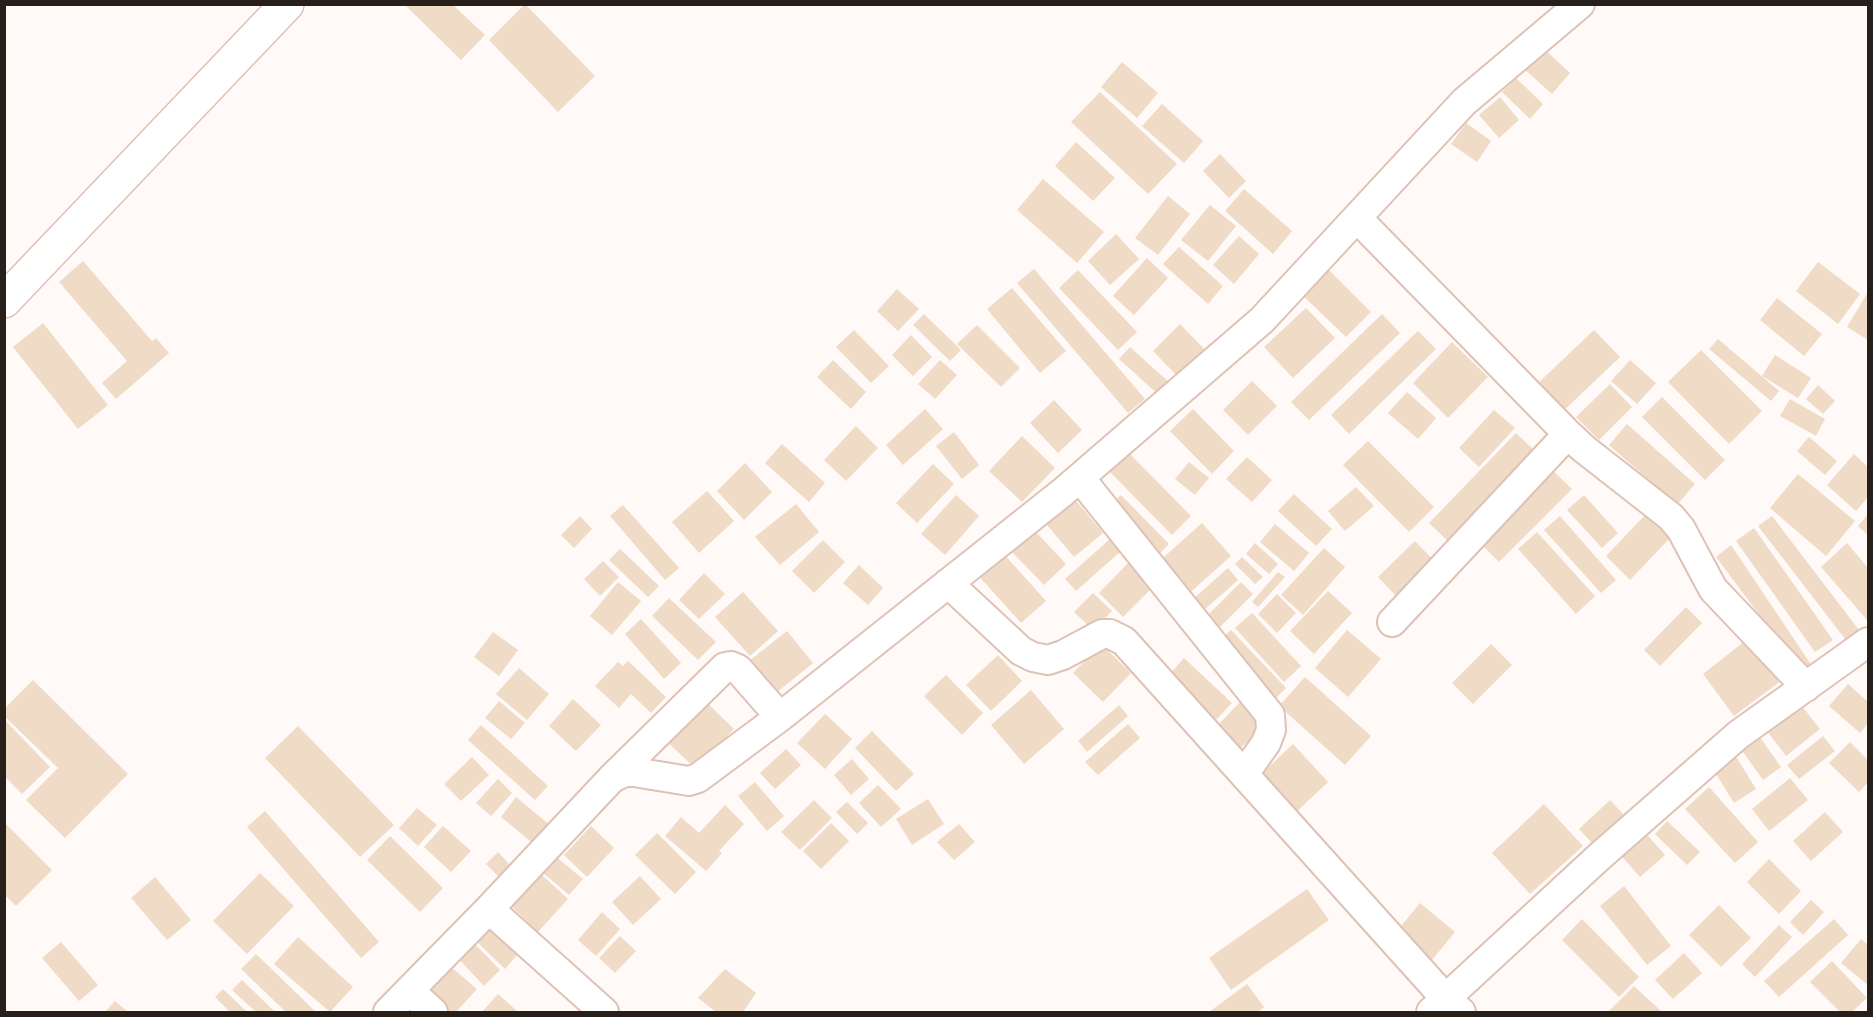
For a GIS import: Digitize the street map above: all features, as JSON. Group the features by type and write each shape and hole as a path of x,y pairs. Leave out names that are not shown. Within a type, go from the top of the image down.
{"street":[{"path":"4,301 286,4"},
{"path":"612,778 625,772 634,772 689,781 698,778 780,717 1080,478 1262,320 1464,102 1580,4"},
{"path":"1357,218 1568,434 1671,517 1681,529 1713,589 1806,687"},
{"path":"1392,622 1568,434"},
{"path":"1080,478 1270,716 1271,730 1266,743 1244,774"},
{"path":"948,583 1021,651 1034,657 1048,660 1063,655 1102,634 1110,634 1124,641 1244,774 1446,1008 1599,857 1738,735 1869,642"},
{"path":"388,1012 612,778 725,667 731,666 738,669 780,717"},
{"path":"489,909 604,1012"},
{"path":"410,991 433,1012"}],"building":[{"path":"404,4 452,4 485,35 461,60"},
{"path":"525,4 595,76 558,112 489,40"},
{"path":"1542,47 1570,73 1552,94 1523,68"},
{"path":"1122,62 1158,93 1137,118 1101,87"},
{"path":"1516,78 1543,104 1530,119 1502,92"},
{"path":"1100,92 1177,164 1148,194 1071,122"},
{"path":"1500,97 1519,120 1499,138 1479,115"},
{"path":"1162,104 1203,141 1184,163 1142,126"},
{"path":"1466,123 1491,141 1477,162 1451,144"},
{"path":"1076,142 1115,178 1093,201 1055,166"},
{"path":"1220,154 1246,181 1229,198 1203,171"},
{"path":"1043,179 1104,232 1077,263 1017,210"},
{"path":"1244,189 1292,231 1273,254 1225,211"},
{"path":"1168,196 1190,214 1158,255 1135,238"},
{"path":"1210,205 1236,226 1208,261 1181,240"},
{"path":"1116,234 1139,259 1110,285 1088,261"},
{"path":"1239,236 1259,254 1234,284 1213,265"},
{"path":"1179,247 1223,286 1208,304 1163,264"},
{"path":"1147,258 1168,278 1134,315 1113,296"},
{"path":"83,261 152,341 156,338 169,353 116,399 102,383 127,361 59,282"},
{"path":"1818,262 1860,294 1838,324 1796,291"},
{"path":"1322,263 1371,312 1346,337 1296,289"},
{"path":"1034,269 1145,399 1128,413 1017,283"},
{"path":"1078,270 1137,332 1118,350 1059,288"},
{"path":"1012,288 1066,351 1040,373 987,309"},
{"path":"897,289 919,309 898,331 877,311"},
{"path":"1868,292 1868,340 1847,327"},
{"path":"1777,298 1822,334 1804,356 1760,320"},
{"path":"1306,308 1335,338 1293,378 1264,347"},
{"path":"924,314 961,350 950,361 913,325"},
{"path":"1382,314 1400,333 1309,420 1291,402"},
{"path":"43,323 108,405 78,429 13,347"},
{"path":"1180,324 1206,351 1178,377 1153,351"},
{"path":"977,325 1020,368 1001,387 957,344"},
{"path":"854,330 889,366 871,383 836,347"},
{"path":"1594,330 1620,357 1560,414 1534,387"},
{"path":"1418,331 1436,349 1349,434 1331,415"},
{"path":"911,335 932,357 913,376 892,355"},
{"path":"1718,339 1779,391 1771,401 1709,349"},
{"path":"1452,342 1488,377 1448,418 1413,383"},
{"path":"1130,347 1172,385 1161,397 1119,359"},
{"path":"1701,350 1762,411 1729,444 1668,382"},
{"path":"1775,355 1811,378 1798,398 1762,376"},
{"path":"833,360 866,392 851,409 817,377"},
{"path":"940,360 957,375 935,399 918,384"},
{"path":"1630,360 1656,383 1637,404 1611,381"},
{"path":"1252,381 1277,406 1248,435 1223,410"},
{"path":"1610,384 1632,407 1599,440 1576,417"},
{"path":"1818,385 1835,401 1823,414 1806,399"},
{"path":"1407,392 1436,418 1418,439 1388,413"},
{"path":"1662,397 1725,460 1705,480 1642,417"},
{"path":"1790,399 1825,419 1816,436 1780,416"},
{"path":"1054,400 1082,430 1058,453 1030,423"},
{"path":"925,409 943,429 903,465 886,445"},
{"path":"1193,409 1234,451 1212,474 1170,431"},
{"path":"1494,410 1515,428 1479,467 1459,448"},
{"path":"1627,424 1695,484 1677,505 1609,445"},
{"path":"856,426 878,448 846,481 824,460"},
{"path":"954,432 979,465 962,479 936,446"},
{"path":"1516,433 1537,453 1450,543 1429,523"},
{"path":"1022,436 1055,468 1022,502 989,471"},
{"path":"1809,437 1837,461 1825,475 1797,451"},
{"path":"1368,441 1434,507 1409,532 1343,465"},
{"path":"782,444 825,483 809,502 765,463"},
{"path":"1127,451 1191,516 1172,535 1108,470"},
{"path":"1854,454 1868,467 1868,497 1856,511 1827,485"},
{"path":"1247,457 1272,480 1252,502 1226,479"},
{"path":"1189,462 1209,478 1195,495 1175,479"},
{"path":"745,463 772,492 744,520 717,491"},
{"path":"933,464 954,484 917,523 896,503"},
{"path":"1548,466 1572,489 1499,562 1476,539"},
{"path":"1798,474 1855,521 1826,556 1770,508"},
{"path":"1356,487 1374,506 1345,531 1328,511"},
{"path":"707,491 734,521 699,553 672,522"},
{"path":"1294,494 1332,529 1316,546 1278,511"},
{"path":"956,495 979,516 945,555 921,534"},
{"path":"1071,495 1103,533 1074,557 1042,519"},
{"path":"1121,495 1169,544 1156,557 1107,508"},
{"path":"1584,495 1618,533 1602,548 1567,510"},
{"path":"796,504 819,532 780,565 755,537"},
{"path":"623,505 679,568 665,580 610,516"},
{"path":"1647,513 1671,537 1630,580 1606,556"},
{"path":"1868,514 1868,535 1858,526"},
{"path":"580,516 592,529 574,548 561,535"},
{"path":"1560,516 1616,580 1601,593 1544,530"},
{"path":"1772,516 1862,634 1849,644 1758,526"},
{"path":"1202,523 1231,556 1184,598 1155,565"},
{"path":"1275,524 1309,553 1294,571 1260,542"},
{"path":"1754,528 1833,640 1815,652 1736,541"},
{"path":"1035,531 1066,564 1044,585 1012,552"},
{"path":"1537,532 1595,596 1576,614 1518,549"},
{"path":"1110,539 1121,551 1076,591 1065,579"},
{"path":"823,540 845,562 814,593 792,571"},
{"path":"1415,541 1435,562 1397,597 1378,577"},
{"path":"1255,543 1278,564 1269,574 1246,554"},
{"path":"1847,543 1868,568 1868,621 1821,567"},
{"path":"1731,545 1814,669 1805,676 1716,557"},
{"path":"1324,548 1345,567 1303,615 1281,595"},
{"path":"620,549 659,586 648,597 609,560"},
{"path":"1002,552 1046,601 1021,623 977,574"},
{"path":"1242,557 1263,577 1255,584 1235,564"},
{"path":"1131,560 1156,584 1123,617 1099,593"},
{"path":"603,561 619,577 600,596 584,579"},
{"path":"859,565 883,588 868,605 843,583"},
{"path":"1228,568 1238,580 1203,611 1193,599"},
{"path":"1278,572 1285,577 1258,607 1252,602"},
{"path":"704,573 725,594 699,619 679,600"},
{"path":"618,582 641,601 612,635 590,616"},
{"path":"1241,582 1253,594 1218,629 1206,617"},
{"path":"1328,591 1352,613 1314,654 1290,631"},
{"path":"743,592 778,631 750,656 715,617"},
{"path":"1093,593 1112,611 1093,630 1074,612"},
{"path":"1277,594 1296,613 1277,633 1258,614"},
{"path":"669,598 716,642 698,660 652,616"},
{"path":"1686,607 1702,623 1660,666 1644,650"},
{"path":"1252,613 1301,666 1284,682 1235,628"},
{"path":"641,619 681,663 664,679 625,634"},
{"path":"1231,630 1286,688 1273,701 1217,643"},
{"path":"1347,630 1381,659 1348,697 1315,668"},
{"path":"787,631 813,663 776,693 749,661"},
{"path":"493,632 518,650 499,676 474,657"},
{"path":"1754,634 1786,677 1734,716 1703,674"},
{"path":"1101,644 1131,673 1103,702 1073,673"},
{"path":"1491,644 1512,665 1473,704 1452,683"},
{"path":"998,655 1022,681 991,711 966,685"},
{"path":"1184,658 1232,703 1214,722 1167,677"},
{"path":"628,661 666,697 651,713 631,694 619,708 595,686 618,662 623,666"},
{"path":"519,668 549,694 527,720 496,694"},
{"path":"946,675 983,713 962,735 924,696"},
{"path":"1305,677 1371,736 1345,765 1279,706"},
{"path":"33,680 128,774 65,838 26,800 58,768 4,716 4,709"},
{"path":"1848,684 1868,702 1868,723 1860,733 1829,706"},
{"path":"1031,690 1064,729 1024,764 991,725"},
{"path":"701,697 734,729 696,769 663,738"},
{"path":"573,699 601,725 576,751 549,726"},
{"path":"499,701 525,723 511,739 485,718"},
{"path":"1240,702 1263,725 1238,751 1215,728"},
{"path":"1119,705 1128,716 1087,752 1078,741"},
{"path":"1801,705 1820,729 1786,756 1767,731"},
{"path":"825,714 852,739 825,769 797,743"},
{"path":"4,719 50,767 22,794 4,776"},
{"path":"1128,724 1140,738 1098,775 1085,762"},
{"path":"481,725 548,786 535,800 468,740"},
{"path":"298,726 394,825 360,857 265,758"},
{"path":"872,731 914,774 896,791 855,748"},
{"path":"1759,736 1781,767 1763,780 1741,749"},
{"path":"1823,736 1835,751 1799,779 1787,765"},
{"path":"1850,742 1868,760 1868,782 1859,792 1829,763"},
{"path":"1293,744 1328,782 1291,817 1256,779"},
{"path":"786,749 801,765 775,789 760,773"},
{"path":"1735,755 1756,789 1734,803 1713,769"},
{"path":"472,757 489,775 461,801 444,784"},
{"path":"852,759 869,779 851,795 834,775"},
{"path":"1790,778 1808,800 1769,831 1752,809"},
{"path":"498,779 512,793 491,816 476,803"},
{"path":"755,782 784,816 767,831 738,796"},
{"path":"878,785 901,809 881,827 859,803"},
{"path":"1709,787 1758,842 1735,863 1685,809"},
{"path":"516,797 551,826 535,845 501,817"},
{"path":"928,799 944,824 912,845 896,819"},
{"path":"814,800 832,818 800,850 781,832"},
{"path":"1610,800 1626,817 1595,846 1579,829"},
{"path":"847,802 868,823 857,834 836,812"},
{"path":"1544,804 1583,846 1530,894 1492,853"},
{"path":"725,805 744,824 719,851 722,853 706,871 665,836 681,817 699,833"},
{"path":"417,808 437,825 418,846 399,828"},
{"path":"265,811 379,942 361,958 247,827"},
{"path":"1825,812 1843,832 1811,861 1793,841"},
{"path":"1667,821 1700,852 1687,865 1655,834"},
{"path":"4,822 52,870 16,906 4,894"},
{"path":"831,823 849,841 821,869 803,851"},
{"path":"959,824 975,842 954,860 937,842"},
{"path":"443,826 471,851 451,872 424,847"},
{"path":"591,826 614,848 587,877 564,855"},
{"path":"1642,829 1665,855 1640,877 1617,851"},
{"path":"657,833 696,872 675,894 635,855"},
{"path":"390,836 443,888 420,912 367,860"},
{"path":"549,851 583,879 569,895 536,867"},
{"path":"498,852 512,867 501,879 486,864"},
{"path":"1769,859 1801,891 1779,914 1747,882"},
{"path":"260,873 294,906 247,954 213,921"},
{"path":"540,873 568,899 538,932 510,905"},
{"path":"640,876 661,899 633,925 612,902"},
{"path":"155,877 191,920 167,940 131,898"},
{"path":"1624,886 1671,946 1647,965 1600,906"},
{"path":"1307,889 1329,920 1231,990 1209,958"},
{"path":"1811,900 1824,912 1803,935 1790,922"},
{"path":"1420,903 1455,932 1432,960 1397,931"},
{"path":"1719,905 1751,938 1721,967 1689,935"},
{"path":"602,912 620,929 596,956 578,940"},
{"path":"1582,919 1639,977 1619,997 1562,940"},
{"path":"1834,919 1848,935 1779,997 1764,981"},
{"path":"488,925 518,954 505,969 474,939"},
{"path":"1779,925 1792,937 1755,977 1742,964"},
{"path":"620,936 636,951 615,973 599,958"},
{"path":"298,937 353,987 330,1012 274,964"},
{"path":"470,939 500,970 484,986 454,954"},
{"path":"1861,939 1868,945 1868,985 1841,963"},
{"path":"61,942 98,985 79,1001 42,958"},
{"path":"1684,953 1702,973 1673,999 1655,980"},
{"path":"256,954 316,1012 286,1012 241,969"},
{"path":"1832,961 1867,998 1852,1012 1840,1012 1810,982"},
{"path":"450,966 477,989 456,1012 443,1012 424,995"},
{"path":"725,969 756,993 743,1012 716,1012 698,998"},
{"path":"242,980 275,1012 256,1012 232,990"},
{"path":"1247,984 1264,1007 1258,1012 1209,1012"},
{"path":"1634,986 1662,1012 1608,1012"},
{"path":"223,989 247,1012 230,1012 215,997"},
{"path":"498,994 518,1012 482,1012"},
{"path":"115,1001 128,1012 105,1012"}]}
